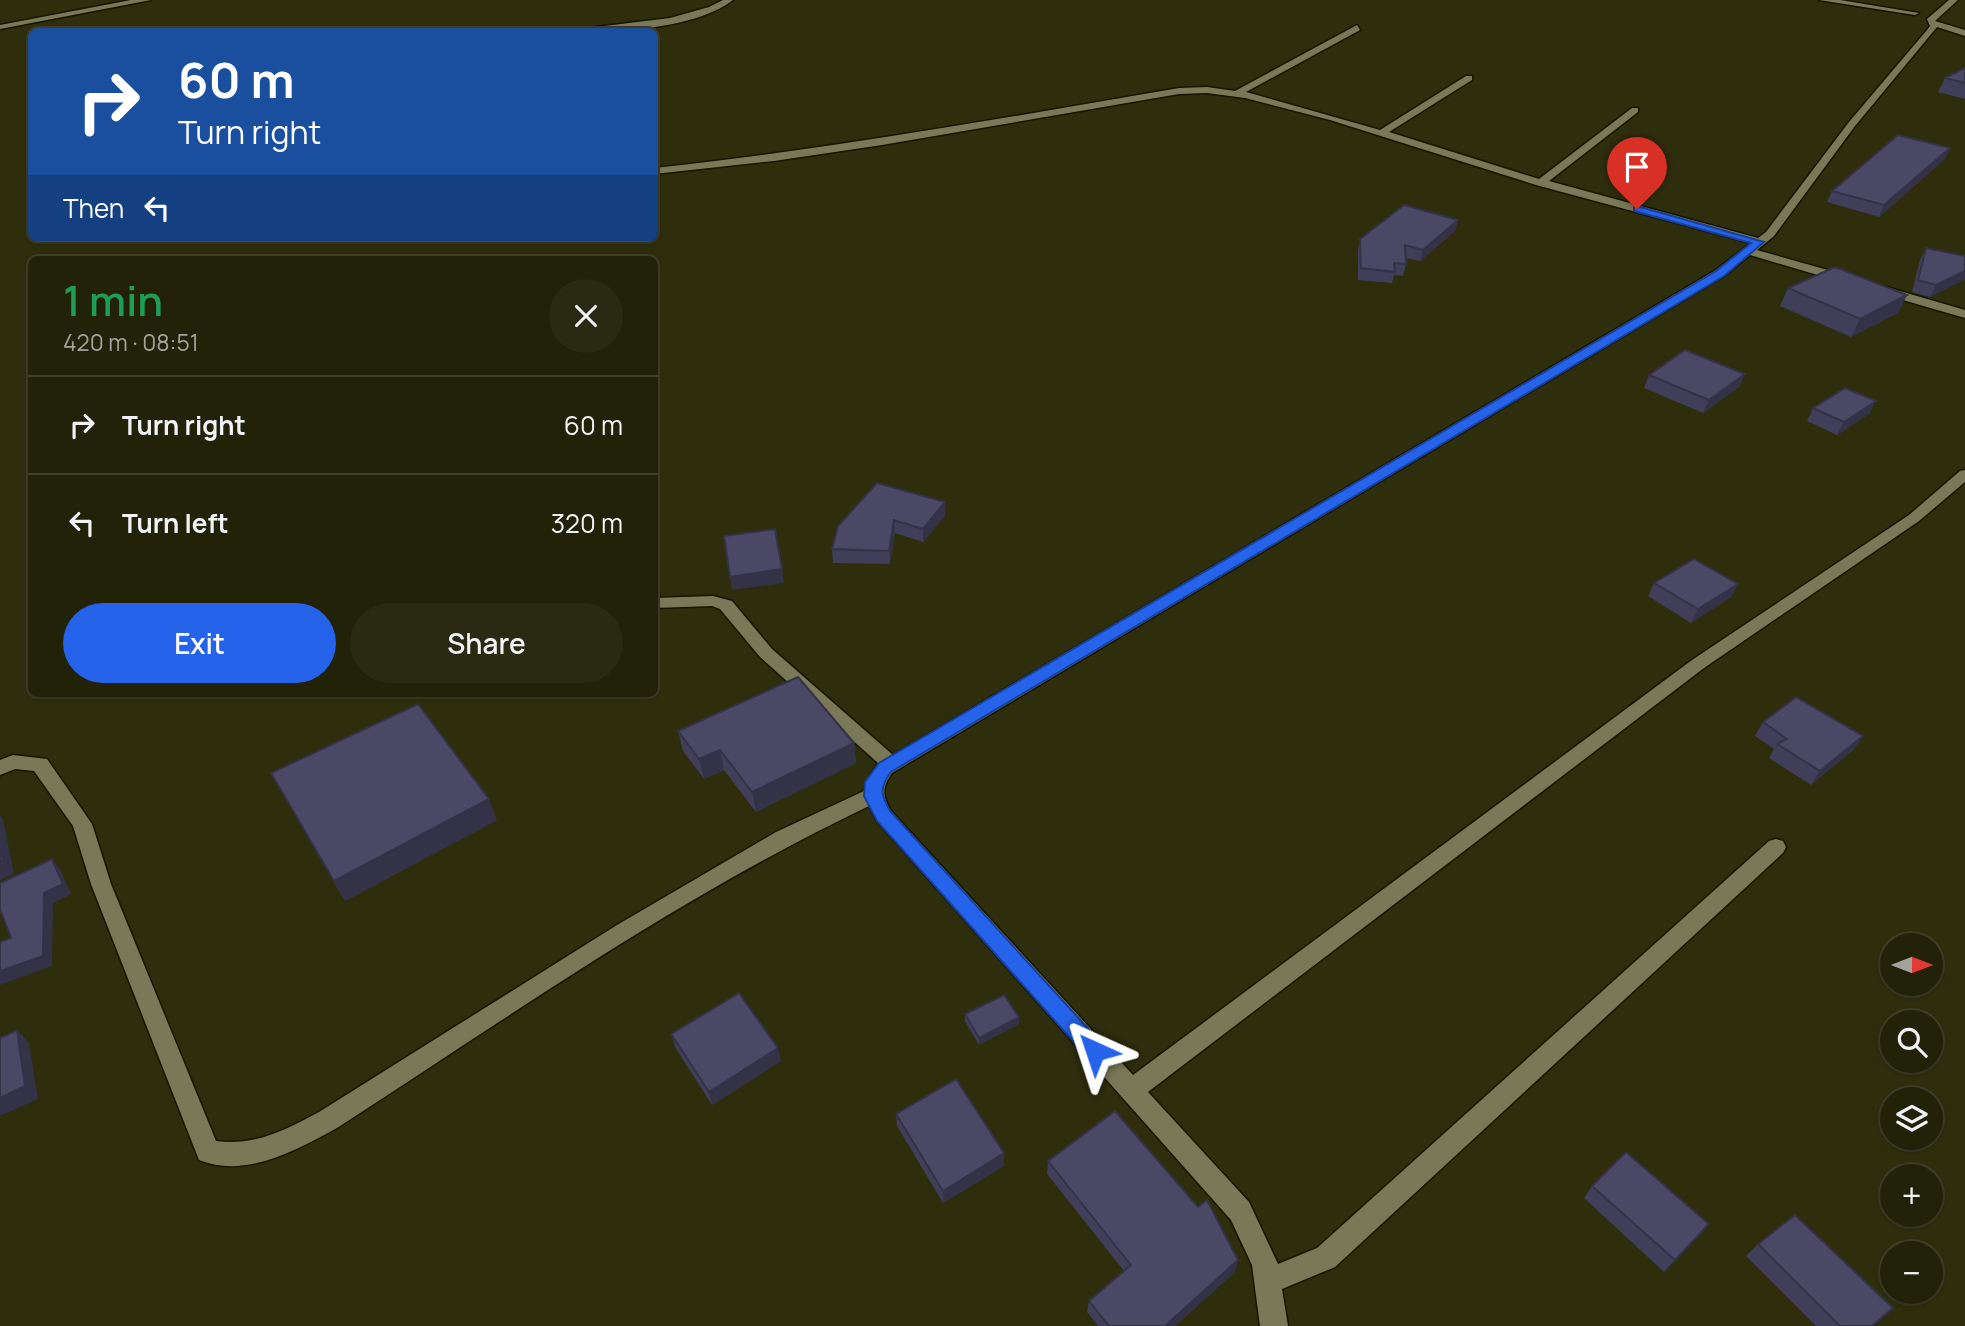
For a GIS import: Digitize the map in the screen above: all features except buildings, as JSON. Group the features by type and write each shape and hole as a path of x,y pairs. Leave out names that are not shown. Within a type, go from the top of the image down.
{"street":[{"path":"0,27 147,0"},
{"path":"625,28 699,13 729,0"},
{"path":"1823,0 1926,19 1965,33"},
{"path":"1274,1326 1265,1264 1240,1212 884,816 872,796 874,782 891,764 1720,274 1770,234 1852,124 1930,32 1934,26 1905,6 1906,0"},
{"path":"1926,19 1954,0"},
{"path":"1238,93 1357,28"},
{"path":"1381,133 1469,78"},
{"path":"658,171 868,145 1179,91 1238,93 1381,133 1965,314"},
{"path":"1540,183 1635,110"},
{"path":"1130,1091 1687,673 1914,518 1965,474"},
{"path":"658,603 713,601 726,605 766,653 891,764"},
{"path":"0,768 13,762 40,764 82,824 101,884 208,1152 231,1156 280,1146 328,1120 648,918 783,838 872,796"},
{"path":"1268,1281 1326,1258 1776,847"}],"route":[{"path":"1095,1051 884,816 872,796 874,782 885,768 1720,274 1759,242 1637,209"}]}
